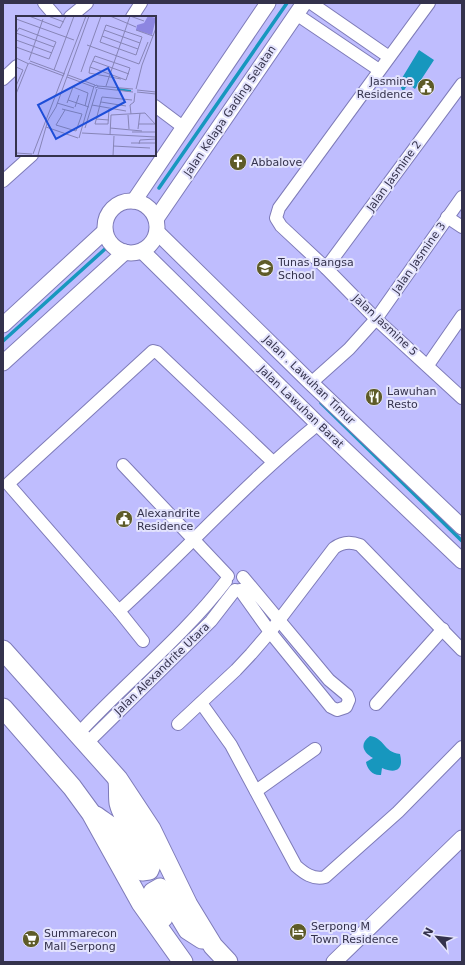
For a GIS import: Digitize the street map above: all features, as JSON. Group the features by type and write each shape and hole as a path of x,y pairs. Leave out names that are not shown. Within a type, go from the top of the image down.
{"main road":[{"path":"3,650 118,779 151,829 188,905 213,946 228,962"},
{"path":"3,708 72,787 91,813 141,903 183,962"},
{"path":"91,813 120,833 129,846 138,868 142,871 149,870 153,860 119,803 118,779"},
{"path":"188,962 185,949 178,937 157,911 153,902 153,892 156,889 163,890 168,895 188,930 213,946"}],"street":[{"path":"44,3 55,16"},
{"path":"71,16 87,3"},
{"path":"133,16 141,3"},
{"path":"134,201 268,3"},
{"path":"311,3 389,57"},
{"path":"300,9 379,70 428,3"},
{"name":"Jalan Kelapa Gading Selatan","path":"156,226 300,9"},
{"path":"3,79 16,67"},
{"name":"Jalan Jasmine 5","path":"379,70 279,208 276,218 281,226 326,268 376,319 428,365 462,398"},
{"name":"Jalan Jasmine 2","path":"326,268 462,84"},
{"path":"156,107 183,127"},
{"path":"3,181 31,156"},
{"name":"Jalan Jasmine 3","path":"311,383 349,348 376,319 462,197"},
{"path":"134,201 148,206 156,226 149,246 142,251 125,252 112,245 105,231 107,216 118,204 134,201"},
{"path":"447,217 462,227"},
{"name":"Jalan . Lawuhan Timur","path":"156,226 311,383 462,527"},
{"path":"3,325 105,231"},
{"name":"Jalan Lawuhan Barat","path":"142,251 318,424 462,561"},
{"path":"3,363 125,252"},
{"path":"428,365 462,316"},
{"path":"143,641 119,611 9,486 6,478 154,351 273,462"},
{"path":"119,611 164,571 194,538 273,462 318,424"},
{"path":"123,466 194,538 227,578 230,589 237,590 331,707 337,710 346,707 348,700 347,695 329,680 244,577 236,572 227,578"},
{"path":"178,724 236,670 270,632 334,548 343,543 354,542 360,545 462,650"},
{"path":"237,590 244,582 244,577"},
{"name":"Jalan Alexandrite Utara","path":"82,739 104,705 205,608 227,578"},
{"name":"Jalan Alexandrite Utara","path":"82,739 211,621 237,590"},
{"path":"376,704 443,629"},
{"path":"200,703 231,745 296,866 304,873 318,879 325,877 398,812 462,747"},
{"path":"256,791 315,749"},
{"path":"334,962 462,838"}],"water":[{"path":"419,50 434,60 415,89 408,84 403,92 399,83"},
{"path":"370,736 379,739 390,751 400,754 401,764 398,769 391,771 382,768 381,775 378,775 369,769 366,762 373,758 365,751 363,745"}],"waterway":[{"path":"159,188 287,3"},
{"path":"3,341 105,249"},
{"path":"321,403 462,541"}],"place":[{"name":"Jasmine Residence","path":"426,87"},
{"name":"Abbalove","path":"238,162"},
{"name":"Tunas Bangsa School","path":"265,268"},
{"name":"Lawuhan Resto","path":"374,397"},
{"name":"Alexandrite Residence","path":"124,519"},
{"name":"Serpong M Town Residence","path":"298,932"},
{"name":"Summarecon Mall Serpong","path":"31,939"}]}
